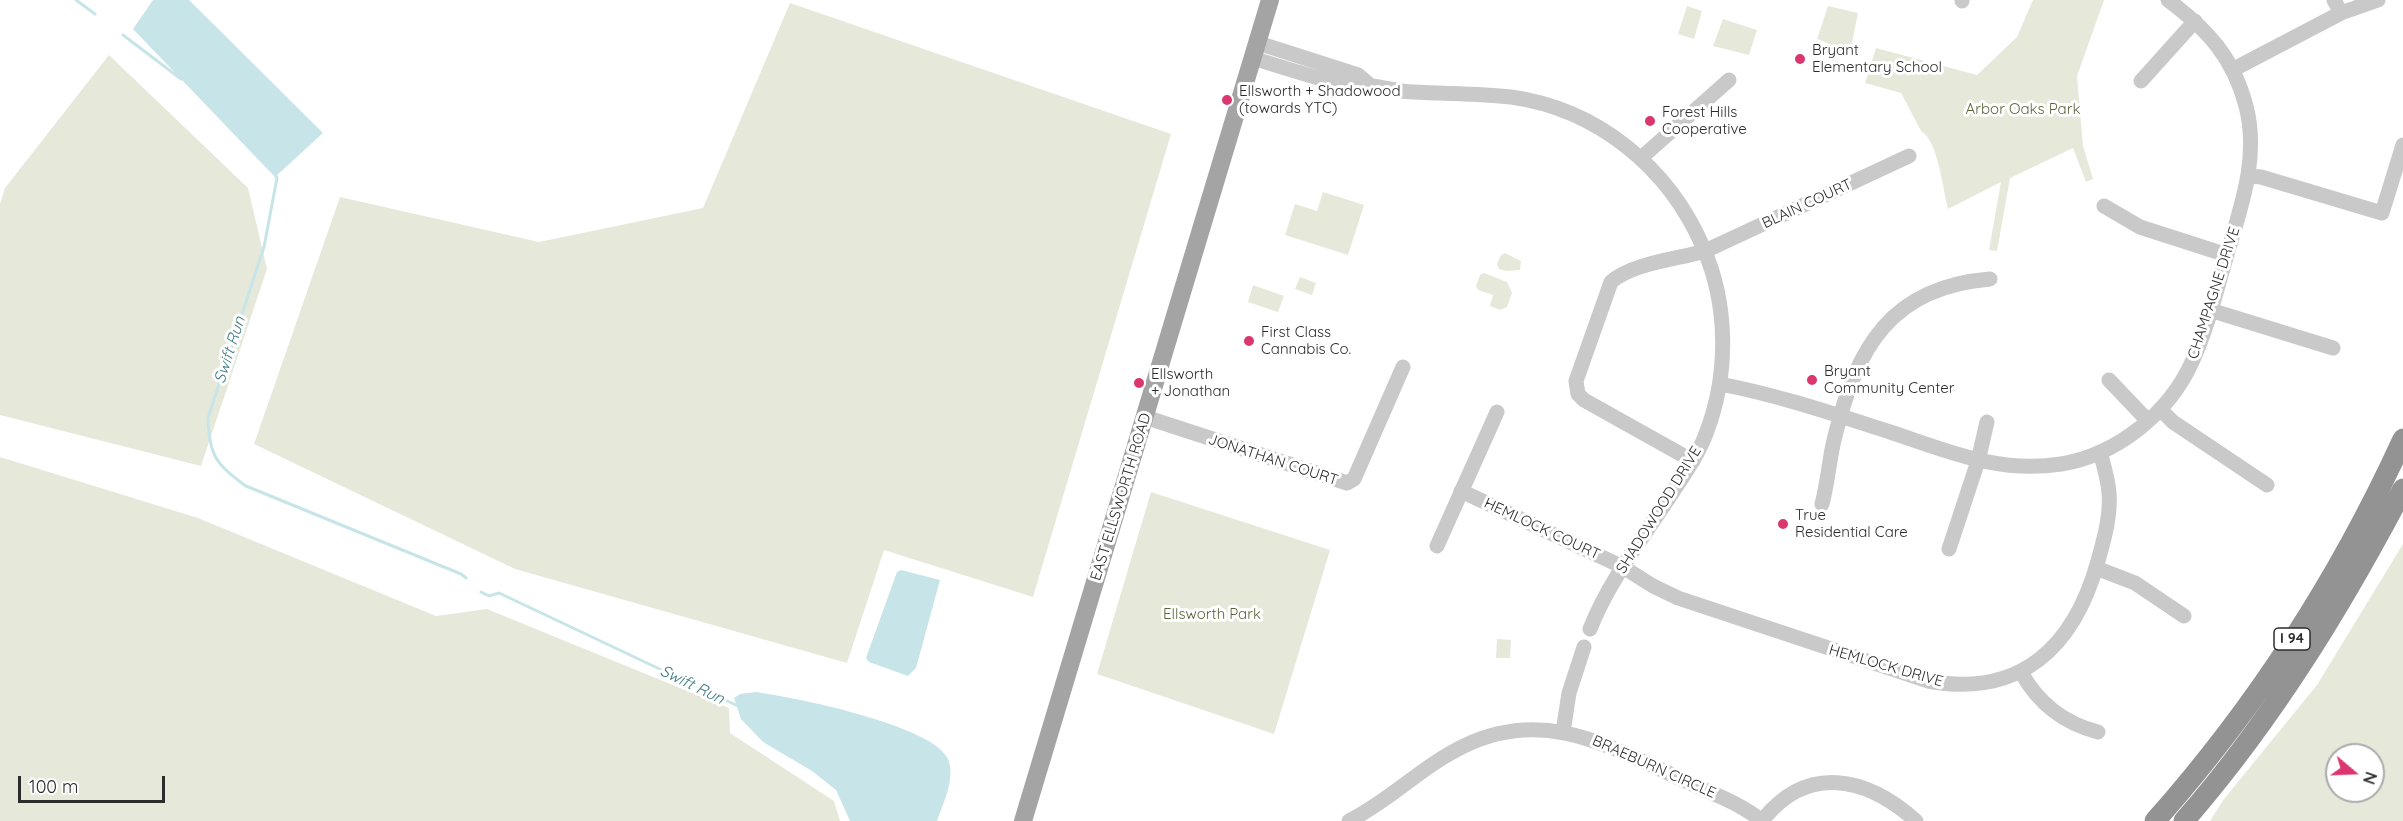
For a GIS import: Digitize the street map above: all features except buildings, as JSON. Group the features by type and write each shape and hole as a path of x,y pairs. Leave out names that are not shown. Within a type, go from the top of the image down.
{"highway":[{"name":"I 94","path":"2155,821 2199,770 2274,667 2359,526 2403,439"},
{"name":"I 94","path":"2184,821 2267,717 2330,620 2403,489"}],"main road":[{"name":"EAST ELLSWORTH ROAD","path":"1023,821 1270,0"}],"street":[{"name":"CHAMPAGNE DRIVE","path":"1720,384 1776,395 1978,461 2014,467 2040,466 2082,459 2132,434 2148,421 2178,386 2191,364 2227,255 2249,176 2251,137 2249,121 2234,69 2212,38 2168,0"},
{"path":"2234,69 2337,7 2378,0"},
{"path":"2141,81 2195,21"},
{"name":"SHADOWOOD DRIVE","path":"1255,51 1353,88 1371,86 1411,92 1493,96 1533,102 1589,122 1623,143 1641,158 1676,195 1705,251 1715,282 1723,339 1720,384 1707,433 1693,461 1603,598 1590,629"},
{"path":"1641,158 1729,80"},
{"path":"2249,176 2260,177 2382,213 2403,145"},
{"name":"BLAIN COURT","path":"1693,461 1584,400 1576,388 1593,330 1611,282 1621,275 1672,258 1705,251 1909,156"},
{"path":"2104,206 2139,227 2227,255"},
{"path":"1822,504 1841,416 1864,354 1894,316 1929,293 1949,285 1990,279"},
{"path":"2210,310 2333,348"},
{"name":"JONATHAN COURT","path":"1145,417 1347,483 1354,479 1403,367"},
{"path":"2109,380 2148,421"},
{"path":"2160,409 2173,422 2267,485"},
{"path":"1437,546 1497,412"},
{"path":"1949,549 1978,461 1987,422"},
{"name":"HEMLOCK DRIVE","path":"1623,567 1653,586 1704,608 1928,681 1948,685 1983,684 2004,679 2021,672 2035,662 2070,627 2080,611 2096,568 2109,518 2109,493 2100,452"},
{"name":"HEMLOCK COURT","path":"1461,492 1623,567"},
{"path":"2096,568 2135,583 2184,616"},
{"path":"1563,732 1569,693 1584,647"},
{"path":"2021,672 2029,687 2059,716 2079,727 2098,732"},
{"name":"BRAEBURN CIRCLE","path":"1349,821 1392,795 1437,760 1466,745 1518,730 1563,732 1586,737 1623,751 1736,804 1762,821 1771,809 1786,796 1814,784 1828,782 1842,782 1871,790 1894,803 1916,821"}],"green space":[{"name":"Arbor Oaks Park","path":"2033,0 2104,0 2077,76 2083,146 2093,179 2086,182 2073,148 2010,178 1997,251 1989,250 2001,182 1948,209 1932,144 1921,131 1901,93 1865,83 1876,48 1977,75 2017,37"},
{"path":"790,3 1171,134 1033,597 884,550 847,663 515,569 254,444 340,197 539,242 703,208"},
{"path":"1687,6 1702,11 1694,39 1678,34"},
{"path":"1828,6 1858,13 1850,52 1817,39"},
{"path":"1723,19 1757,30 1749,55 1713,46"},
{"path":"109,55 248,188 267,269 201,466 0,415 0,204 5,188"},
{"path":"1323,192 1364,205 1348,255 1285,235 1295,204 1317,211"},
{"path":"1505,253 1521,261 1520,270 1499,269 1497,264 1501,255"},
{"path":"1484,273 1507,282 1512,293 1507,307 1500,310 1490,306 1493,295 1478,290 1476,286 1480,275"},
{"path":"1300,277 1316,283 1312,295 1295,289"},
{"path":"1253,285 1284,296 1278,312 1248,302"},
{"path":"0,457 198,518 436,616 487,609 729,708 730,733 834,801 840,821 0,821"},
{"name":"Ellsworth Park","path":"1151,492 1330,550 1274,734 1097,674"},
{"path":"2403,544 2403,821 2210,821 2224,799 2317,685"},
{"path":"1497,639 1511,640 1510,658 1496,658"}],"water":[{"path":"153,0 189,0 323,133 275,177 133,29"},
{"path":"901,570 940,580 916,668 908,676 869,662 866,658 897,572"},
{"path":"756,692 829,706 890,724 917,735 937,747 948,759 950,783 937,821 850,821 836,790 812,771 763,742 741,719 734,698 740,694"}],"waterway":[{"name":"Swift Run","path":"76,0 95,14"},
{"name":"Swift Run","path":"123,35 181,79"},
{"name":"Swift Run","path":"275,174 277,178 264,247 208,418 210,441 216,458 228,472 246,486 466,578"},
{"name":"Swift Run","path":"481,592 489,596 499,593 740,707"}],"place":[{"name":"Bryant Elementary School","path":"1800,59"},
{"name":"Ellsworth + Shadowood (towards YTC)","path":"1227,100"},
{"name":"Forest Hills Cooperative","path":"1650,121"},
{"name":"First Class Cannabis Co.","path":"1249,341"},
{"name":"Bryant Community Center","path":"1812,380"},
{"name":"Ellsworth + Jonathan","path":"1139,383"},
{"name":"True Residential Care","path":"1783,524"}]}
